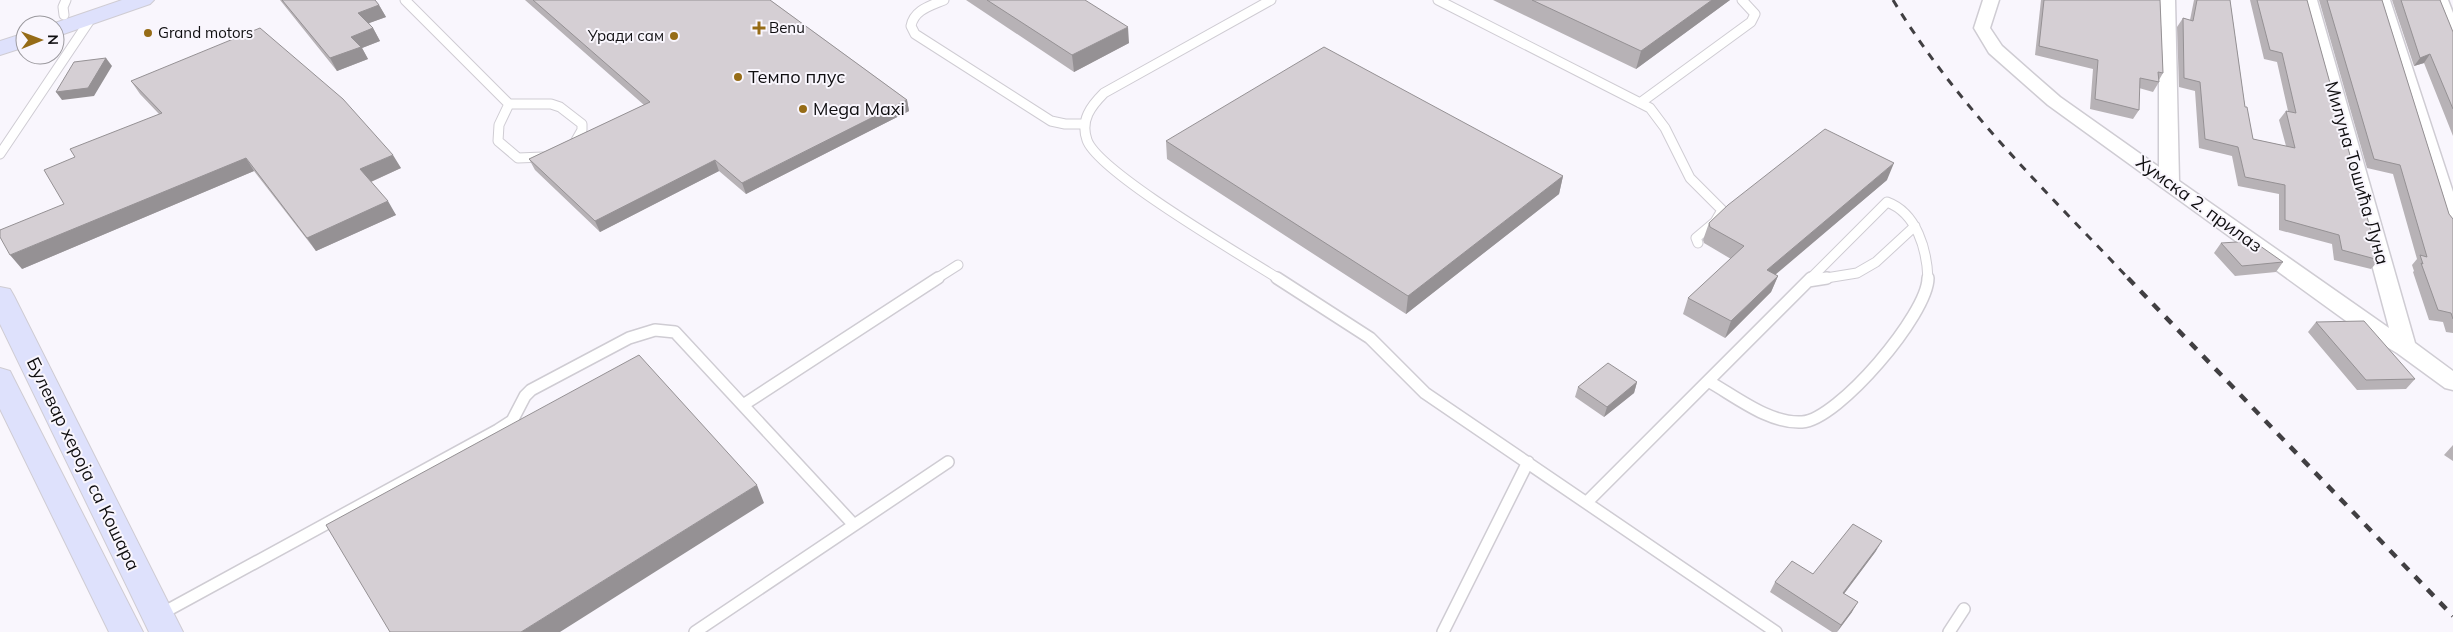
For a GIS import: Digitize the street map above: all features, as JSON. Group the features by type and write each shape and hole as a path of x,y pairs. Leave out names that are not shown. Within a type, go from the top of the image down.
{"main road":[{"path":"61,15 108,0"},
{"path":"65,15 92,17 143,0"},
{"path":"0,36 15,31"},
{"path":"0,48 15,43"},
{"name":"Булевар хероја са Кошара","path":"0,296 162,624"},
{"name":"Булевар хероја са Кошара","path":"0,379 126,632"}],"street":[{"name":"Хумска 2. прилаз","path":"1991,0 1982,28 1995,50 2054,101 2368,326 2405,347 2425,364 2453,382"},
{"path":"2168,0 2169,183"},
{"name":"Милуна Тошића Луна","path":"2309,0 2405,347"},
{"path":"2382,0 2453,222"},
{"path":"2440,0 2453,36"}],"lane":[{"path":"405,0 510,104 551,104 560,107 582,124 582,130 576,142 564,150"},
{"path":"944,0 914,16 911,26 915,34 1051,121 1084,124"},
{"path":"1271,0 1104,93 1090,107 1084,124 1087,141 1105,163 1148,195 1370,338 1425,393 1776,632"},
{"path":"1438,0 1650,108 1665,128 1690,178 1722,210 1715,222 1696,238 1698,244"},
{"path":"1640,103 1751,22 1755,14 1742,0"},
{"path":"0,154 92,17"},
{"path":"510,104 499,125 498,141 518,158 536,158 555,154"},
{"path":"1587,502 1708,381 1887,202 1898,205 1906,210 1915,226 1930,276 1926,296 1915,318 1846,397 1813,420 1792,422 1775,417 1708,381"},
{"path":"1808,281 1857,273 1876,262 1915,226"},
{"path":"743,405 958,265"},
{"path":"162,624 498,430 512,421 519,412 525,396 532,390 642,333 655,330 675,332 854,525"},
{"path":"695,632 948,462"},
{"path":"1442,632 1528,462"},
{"path":"1949,632 1964,609"}],"building":[{"path":"282,0 375,0 379,5 358,13 373,28 351,37 361,47 330,58"},
{"name":"Темпо плус","path":"533,0 770,0 907,100 742,183 715,160 595,221 529,159 650,102"},
{"path":"987,0 1085,0 1128,27 1072,55"},
{"path":"1532,0 1712,0 1641,51"},
{"path":"2044,0 2160,0 2163,73 2158,72 2159,82 2140,78 2139,110 2095,99 2098,60 2039,46"},
{"path":"2197,0 2230,0 2245,107 2247,107 2253,139 2295,148 2286,111 2296,113 2282,53 2270,50 2257,0 2307,0 2379,260 2342,250 2339,235 2285,220 2285,185 2245,177 2238,147 2205,139 2200,82 2184,78 2183,18 2193,21"},
{"path":"2327,0 2382,0 2449,214 2453,219 2453,319 2451,313 2438,310 2421,263 2423,264 2420,255 2427,257 2400,165 2374,159"},
{"path":"2401,0 2440,0 2453,32 2453,109 2430,54 2420,58"},
{"path":"260,28 343,99 393,155 360,169 388,201 307,238 246,158 10,255 0,237 0,230 64,204 44,170 75,157 70,149 162,113 131,81"},
{"path":"1324,47 1563,176 1408,296 1166,141"},
{"path":"106,58 88,88 56,92 74,62"},
{"path":"1825,129 1894,163 1767,270 1778,276 1731,321 1688,298 1744,246 1710,227 1709,223 1728,205"},
{"path":"2253,241 2283,262 2242,266 2221,243"},
{"path":"2364,321 2415,379 2366,380 2316,322"},
{"path":"639,355 757,485 521,632 390,632 326,525"},
{"path":"1608,363 1637,382 1607,407 1578,387"},
{"path":"1853,524 1882,541 1843,593 1858,602 1841,625 1775,582 1792,561 1813,574"}],"railway":[{"path":"1893,0 1918,39 1974,111 2034,180 2129,279"},
{"path":"2128,278 2453,616"}],"place":[{"name":"Benu","path":"759,28"},
{"name":"Grand motors","path":"148,33"},
{"name":"Уради сам","path":"674,36"},
{"name":"Темпо плус","path":"738,77"},
{"name":"Mega Maxi","path":"803,109"}]}
